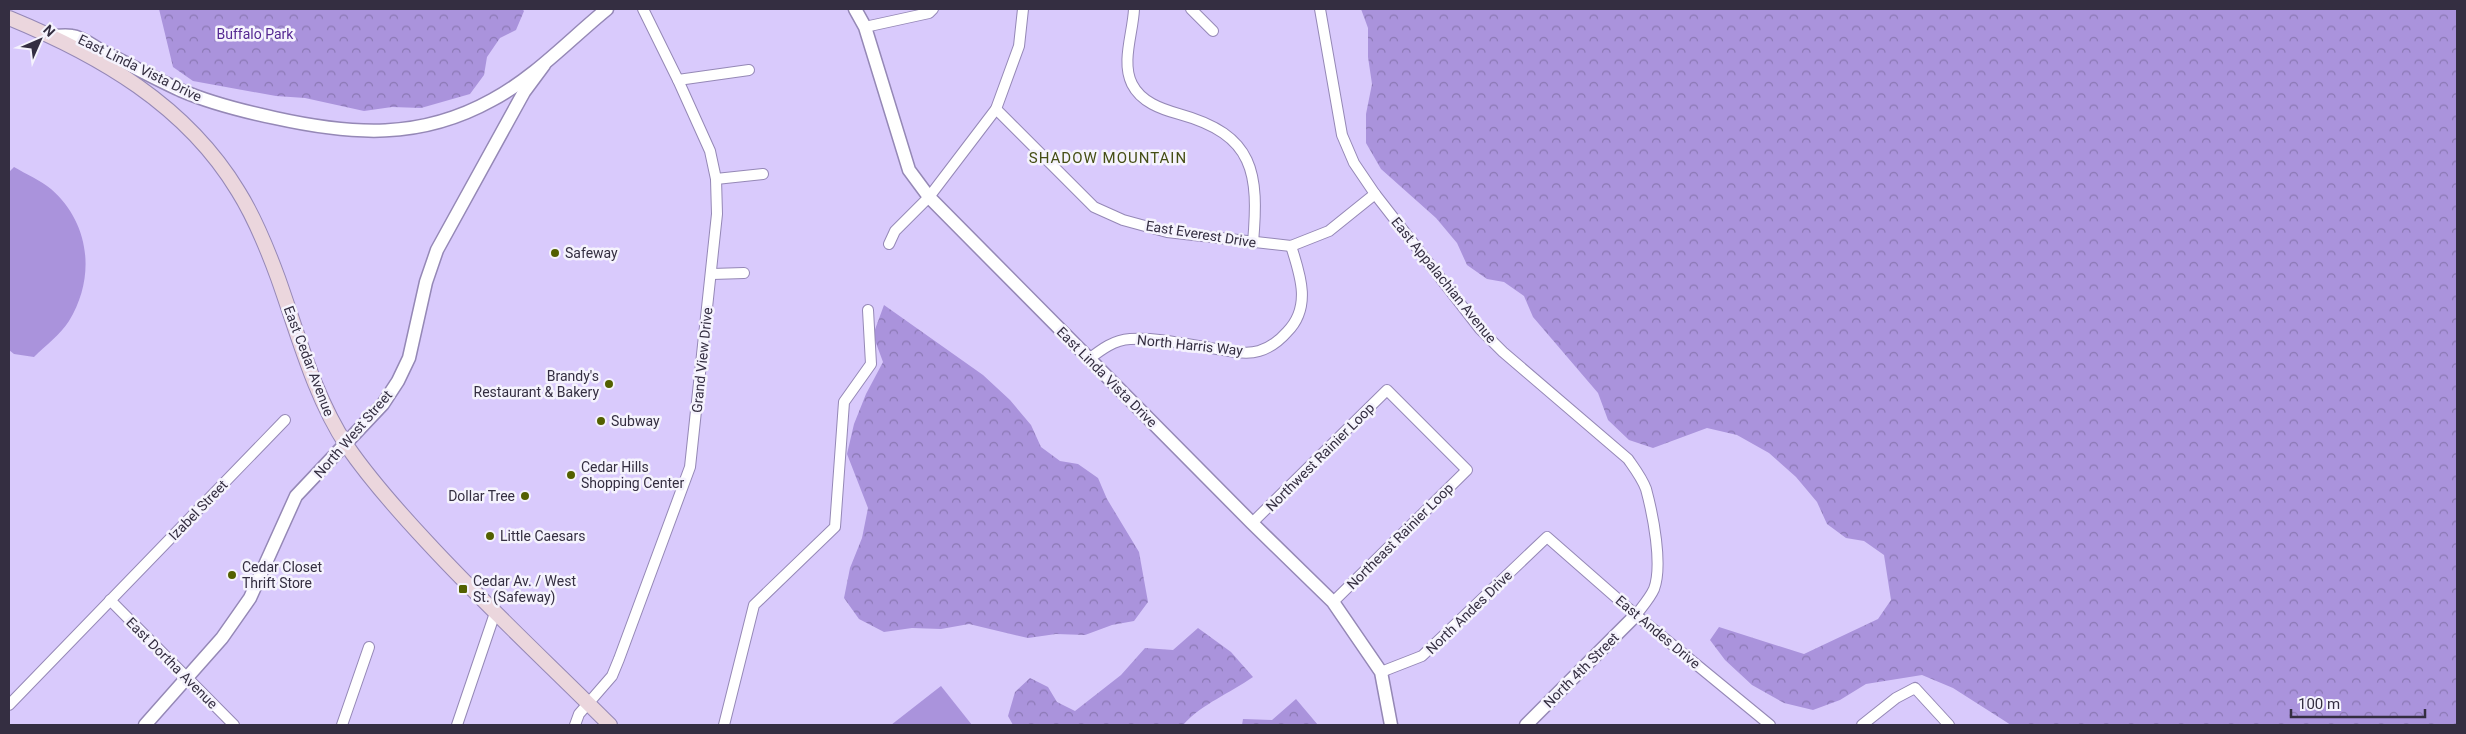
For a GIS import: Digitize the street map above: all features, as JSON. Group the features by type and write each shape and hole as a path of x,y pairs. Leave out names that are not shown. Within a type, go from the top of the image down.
{"main road":[{"name":"East Cedar Avenue","path":"9,18 53,36 96,58 138,85 179,120 220,165 242,198 266,247 328,414 346,444 391,502 495,613 610,725"}],"street":[{"name":"East Linda Vista Drive","path":"53,36 73,36 151,76 208,100 244,111 320,128 361,132 402,129 440,122 492,100 544,65 564,45 607,9"},
{"name":"Grand View Drive","path":"575,725 579,714 612,676 690,467 712,274 716,179 710,152 678,80 643,9"},
{"name":"East Linda Vista Drive","path":"855,9 865,27 909,170 929,198 1252,524 1333,602 1381,672 1391,725"},
{"path":"865,27 929,13 933,9"},
{"path":"888,244 896,231 929,198 996,109 1019,46 1023,9"},
{"path":"1134,9 1127,68 1132,84 1144,100 1162,110 1212,126 1227,135 1238,147 1255,182 1257,201 1253,243"},
{"path":"1191,9 1213,31"},
{"name":"East Appalachian Avenue","path":"1320,9 1342,135 1354,163 1375,194 1480,329 1503,352 1628,459 1639,474 1648,502 1657,552 1658,573 1654,591 1636,615"},
{"name":"North West Street","path":"145,725 222,638 250,598 296,496 383,404 398,381 409,358 426,282 437,250 524,92 544,65"},
{"path":"678,80 749,70"},
{"name":"East Everest Drive","path":"996,109 1094,207 1108,215 1167,232 1291,246 1330,231 1375,194"},
{"path":"716,179 763,174"},
{"name":"North Harris Way","path":"1090,359 1112,344 1129,339 1153,339 1241,353 1258,351 1270,345 1291,329 1301,307 1301,280 1291,246"},
{"path":"712,274 744,273"},
{"path":"724,725 754,605 834,527 844,402 871,364 868,310"},
{"name":"Northwest Rainier Loop","path":"1252,524 1387,390"},
{"name":"Northeast Rainier Loop","path":"1333,602 1467,470 1387,390"},
{"name":"Izabel Street","path":"9,705 285,420"},
{"name":"East Andes Drive","path":"1547,537 1636,615 1770,725"},
{"name":"North Andes Drive","path":"1381,672 1422,656 1547,537"},
{"name":"East Dortha Avenue","path":"110,600 234,725"},
{"path":"457,725 495,613"},
{"name":"North 4th Street","path":"1526,725 1636,615"},
{"path":"342,725 368,647"},
{"path":"1862,725 1896,698 1915,688 1949,725"}],"green space":[{"name":"Buffalo Park","path":"159,9 522,9 524,11 516,30 500,38 487,57 484,75 470,94 421,108 392,107 364,111 305,98 276,96 193,81 173,67"},
{"path":"1361,9 2457,9 2457,725 2011,725 1953,688 1922,675 1866,684 1840,700 1813,710 1784,703 1752,685 1725,660 1710,640 1719,627 1804,654 1878,619 1891,600 1884,555 1864,541 1846,538 1827,524 1817,502 1796,477 1769,453 1737,435 1707,428 1653,448 1629,440 1608,420 1598,393 1533,317 1524,296 1504,282 1487,279 1467,265 1457,243 1436,218 1381,169 1366,143 1366,114 1372,84 1368,57 1368,28"},
{"path":"14,167 47,186 64,203 74,218 81,234 85,251 83,287 78,304 66,326 34,357 14,354 9,350 9,172"},
{"path":"884,305 983,375 1010,400 1031,425 1041,447 1060,461 1078,464 1098,478 1107,499 1139,552 1148,602 1134,621 1112,625 1085,635 1056,634 1028,638 969,624 941,629 912,628 884,632 859,619 844,598 850,568 862,538 868,508 847,454 854,424 866,394 883,362 873,335"},
{"path":"1198,628 1231,652 1253,677 1199,711 1183,725 1013,725 1008,716 1015,692 1030,678 1048,687 1057,702 1075,711 1121,675 1145,648 1173,650"},
{"path":"941,686 972,725 891,725"},
{"path":"1296,699 1318,725 1242,725 1243,719 1272,720"}],"place":[{"name":"Safeway","path":"555,253"},
{"name":"Brandy's Restaurant & Bakery","path":"609,384"},
{"name":"Subway","path":"601,421"},
{"name":"Cedar Hills Shopping Center","path":"571,475"},
{"name":"Dollar Tree","path":"525,496"},
{"name":"Little Caesars","path":"490,536"},
{"name":"Cedar Closet Thrift Store","path":"232,575"},
{"name":"Cedar Av. / West St. (Safeway)","path":"463,589"}],"district":[{"name":"SHADOW MOUNTAIN","path":"1108,158"}]}
